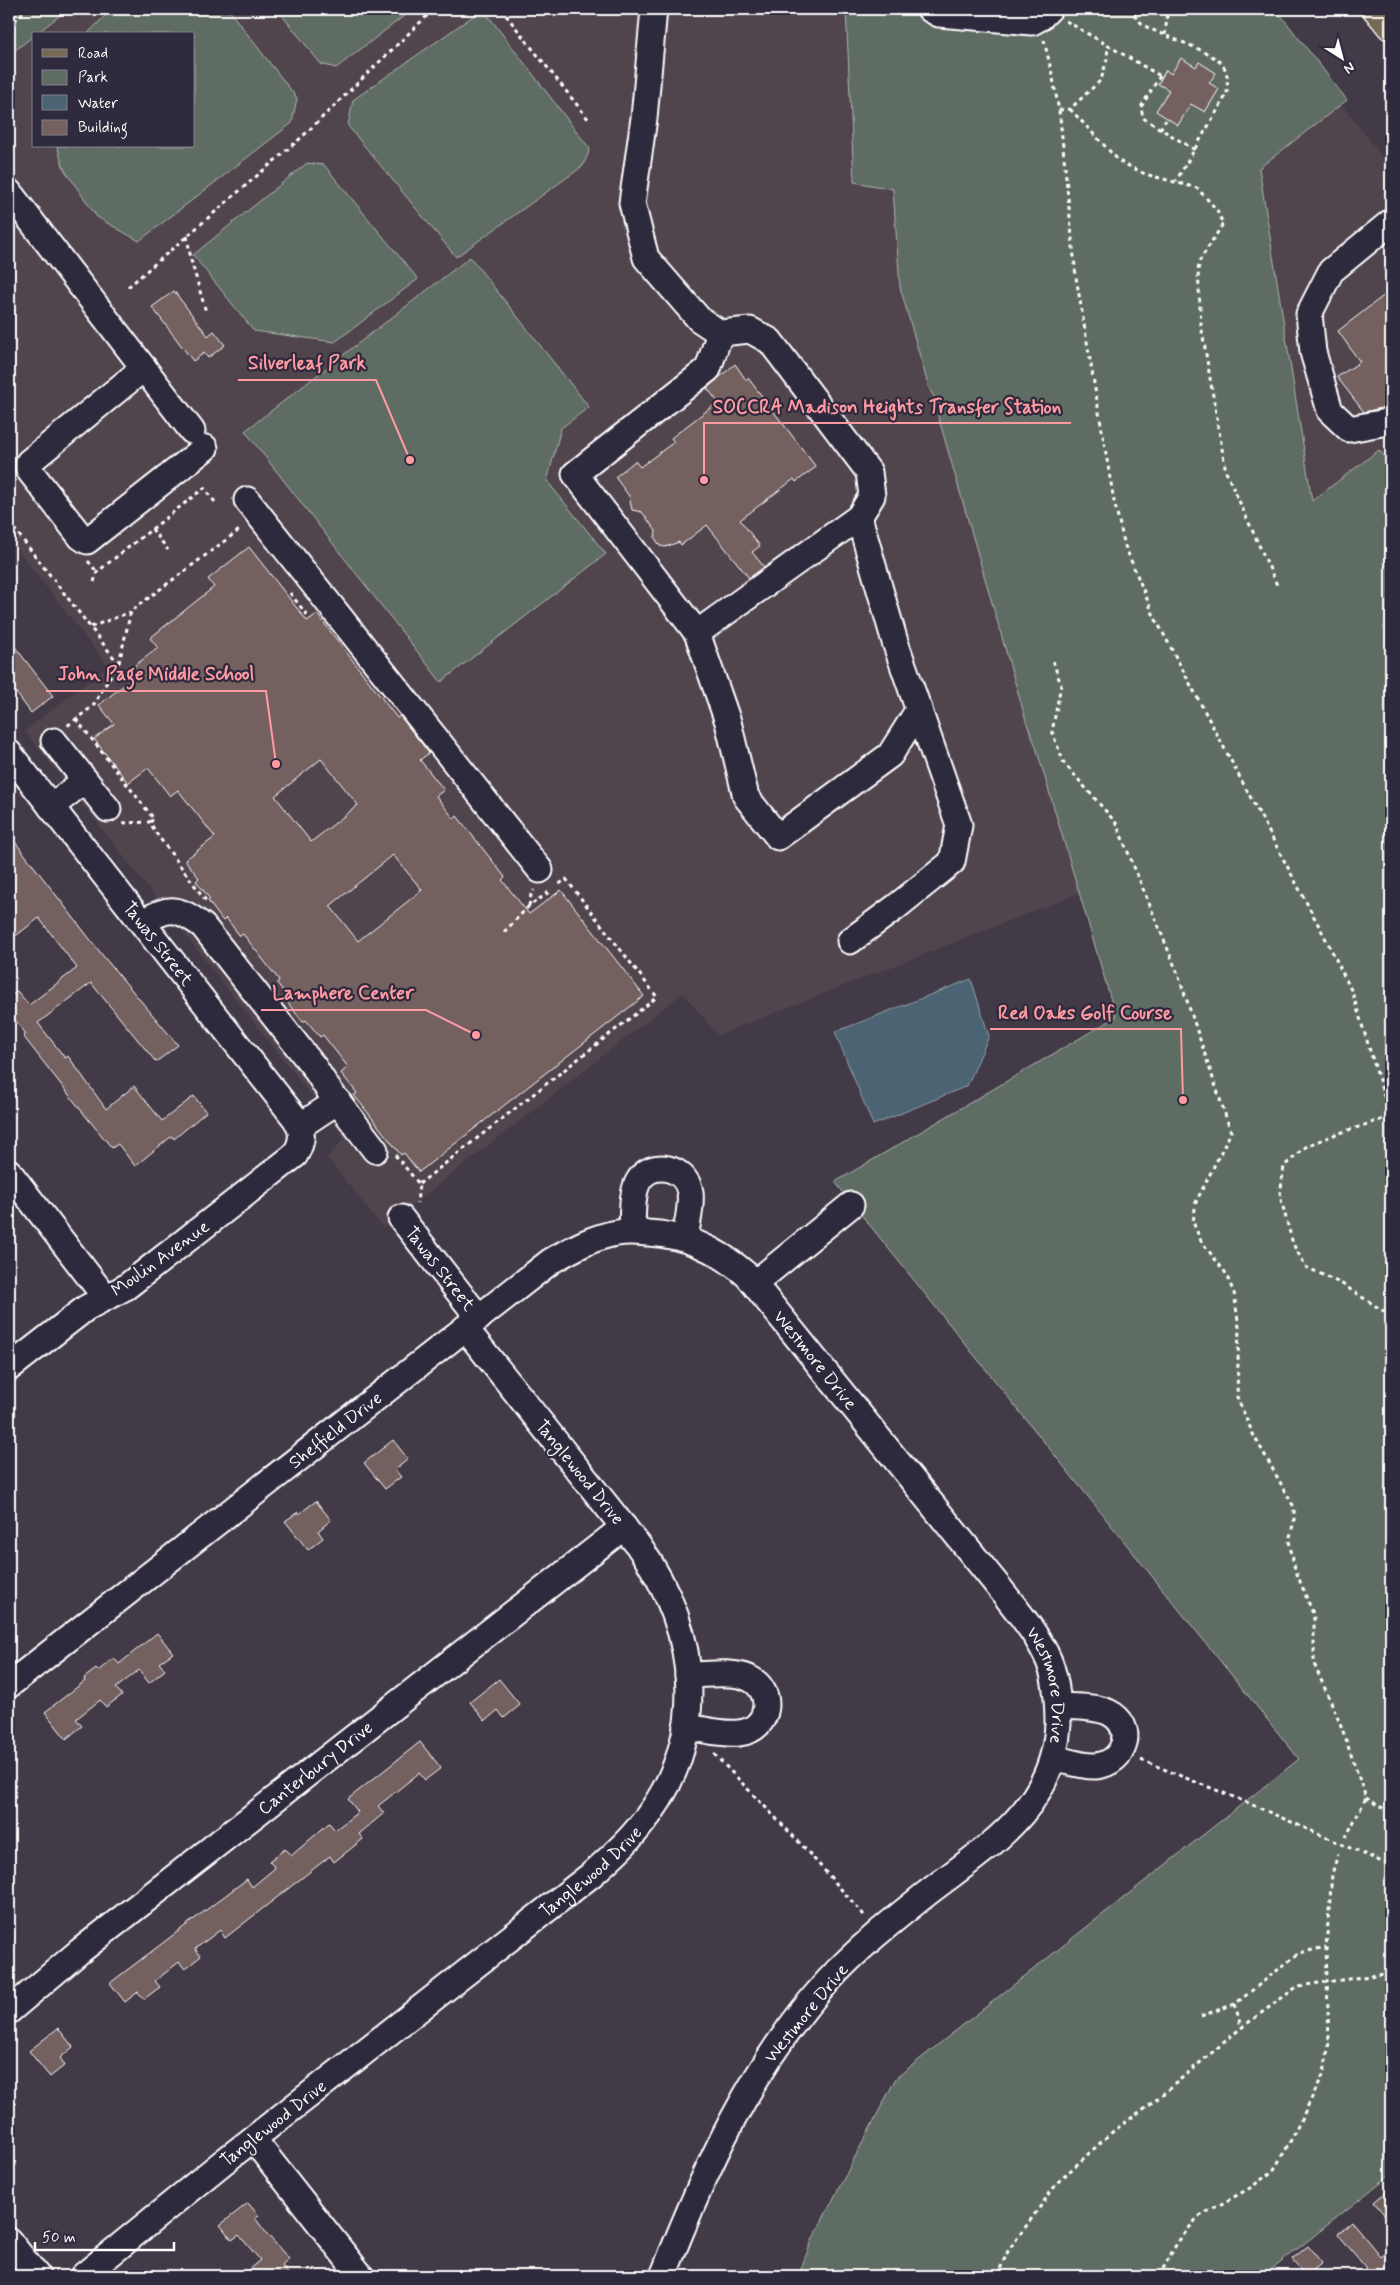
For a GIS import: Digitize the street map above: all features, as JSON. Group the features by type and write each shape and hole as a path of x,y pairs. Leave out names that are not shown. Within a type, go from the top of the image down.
{"main road":[{"path":"1378,9 1391,26"}],"street":[{"path":"654,9 644,118 632,203 646,258 699,319 720,333 750,330 770,341 869,472 872,496 859,517 697,633"},
{"path":"930,9 938,14 1002,14 1032,22 1041,17 1055,14"},
{"path":"9,192 144,368 199,440 87,541 81,537 29,470 29,462 144,368"},
{"path":"1391,222 1331,271 1309,314 1312,352 1330,411 1349,429 1387,422 1391,418"},
{"path":"720,333 708,368 575,474 697,633 728,722 746,797 778,837 890,755 918,709"},
{"path":"247,500 539,878"},
{"path":"850,941 952,862 959,825 895,642 859,517"},
{"path":"58,735 85,780 108,809"},
{"name":"Tawas Street","path":"9,753 143,922 301,1132"},
{"path":"52,807 85,780"},
{"path":"143,922 162,911 176,911 186,914 203,926 314,1067 376,1150"},
{"path":"301,1132 338,1101"},
{"name":"Moulin Avenue","path":"9,1368 86,1308 126,1287 288,1161 295,1155 301,1132"},
{"path":"632,1232 635,1189 639,1180 645,1173 655,1168 666,1168 682,1176 688,1184 690,1193 685,1238"},
{"path":"9,1172 106,1297"},
{"path":"754,1283 851,1205"},
{"name":"Tawas Street","path":"409,1210 472,1323"},
{"name":"Sheffield Drive","path":"9,1685 551,1261 578,1245 618,1232 659,1233 685,1238"},
{"name":"Westmore Drive","path":"663,2276 699,2188 725,2134 757,2076 796,2020 828,1981 863,1946 1014,1824 1043,1785 1054,1758 1058,1706 1049,1662 1039,1641 1026,1623 754,1283 729,1260 705,1246 685,1238"},
{"name":"Tanglewood Drive","path":"83,2276 253,2139 616,1853 638,1829 661,1795 675,1765 686,1728 689,1701 688,1674 682,1633 671,1602 655,1568 472,1323"},
{"name":"Canterbury Drive","path":"9,2011 80,1951 624,1527"},
{"path":"686,1728 738,1733 748,1731 761,1722 766,1713 767,1706 766,1696 761,1687 746,1678 688,1674"},
{"path":"1054,1758 1095,1766 1112,1762 1121,1752 1126,1741 1117,1718 1109,1713 1099,1709 1058,1706"},
{"path":"253,2139 361,2276"},
{"path":"9,2241 37,2276"}],"path":[{"path":"9,27 26,9"},
{"path":"128,287 302,137 434,9"},
{"path":"501,9 589,120"},
{"path":"1129,9 1143,25 1180,43 1212,55 1224,67 1228,78 1227,94 1176,181"},
{"path":"1161,9 1167,17 1165,35"},
{"path":"1055,14 1161,76 1141,107 1143,118 1195,150"},
{"path":"1042,34 1059,110 1076,277 1114,501 1125,546 1154,616 1328,943 1352,992 1391,1118 1336,1134 1308,1146 1284,1166 1280,1196 1293,1244 1306,1267 1342,1284 1391,1316"},
{"path":"1059,110 1070,109 1101,80 1107,59 1108,45"},
{"path":"1070,109 1119,161 1145,174 1197,188 1217,210 1223,224 1200,260 1198,270 1201,325 1226,472 1276,585"},
{"path":"1160,129 1166,120"},
{"path":"187,236 191,260 206,312"},
{"path":"94,582 97,572 204,488 215,502"},
{"path":"9,522 118,663"},
{"path":"91,627 131,611 242,528 248,536"},
{"path":"152,529 168,550"},
{"path":"289,591 307,614"},
{"path":"58,735 93,706 118,663 131,611"},
{"path":"1053,661 1061,685 1052,732 1064,763 1116,824 1178,974 1231,1132 1196,1202 1193,1222 1201,1241 1225,1272 1234,1293 1238,1327 1237,1397 1253,1434 1294,1507 1294,1521 1289,1542 1295,1569 1314,1616 1314,1664 1339,1720 1366,1798 1391,1813"},
{"path":"76,719 154,819 150,822 156,833"},
{"path":"529,906 531,895 539,878"},
{"path":"409,1210 418,1184 657,997 566,879 529,906 504,932"},
{"path":"399,1160 418,1184"},
{"path":"712,1750 799,1842 865,1916"},
{"path":"1140,1759 1246,1802 1391,1866"},
{"path":"1346,1837 1366,1798"},
{"path":"1159,2276 1177,2243 1198,2217 1250,2188 1273,2171 1288,2146 1324,2073 1329,2042 1326,1947 1332,1874 1338,1854"},
{"path":"1201,2016 1235,2004 1299,1952 1326,1947"},
{"path":"997,2276 1008,2252 1058,2182 1111,2133 1157,2099 1241,2028 1298,1986 1391,1973"},
{"path":"1235,2004 1241,2028"}],"shaded area":[{"path":"68,9 846,9 854,182 893,189 900,287 929,388 942,412 1027,724 1035,744 1079,893 718,1035 683,993 383,1228 327,1157 345,1138 25,731 108,666 9,539 9,55 32,38 32,148 195,148 195,32 39,32","holes":["588,407 561,428 547,481 441,682 307,511"]},
{"path":"1341,104 1391,168 1391,465 1379,450 1312,502 1259,168"}],"green space":[{"path":"9,9 68,9 38,32 32,32 32,37 9,55"},
{"path":"112,9 228,9 297,98 292,123 139,241 97,217 64,169 58,148 195,148 195,32 89,32"},
{"path":"277,9 413,9 336,68 321,64"},
{"path":"483,9 590,149 583,166 456,257 348,126 353,100"},
{"path":"846,9 918,9 920,15 938,23 1032,35 1050,25 1062,9 1276,9 1347,100 1259,168 1312,501 1379,450 1391,465 1391,620 1383,627 1391,637 1391,2174 1264,2276 798,2276 812,2240 896,2078 1299,1759 835,1182 1116,1017 1035,744 1027,724 938,416 942,412 929,388 900,287 893,189 854,182"},
{"path":"307,163 324,165 418,279 335,342 254,331 193,255"},
{"path":"470,257 589,407 561,428 547,481 606,554 441,682 245,431"}],"water":[{"path":"971,979 989,1036 967,1086 873,1125 835,1032"}],"building":[{"path":"1181,58 1196,67 1199,62 1216,73 1209,83 1219,89 1205,112 1191,104 1178,125 1156,111 1169,90 1158,84 1166,70 1171,74"},
{"path":"1391,290 1391,403 1381,408 1364,412 1337,377 1360,362 1338,331"},
{"path":"174,291 208,336 214,331 225,345 208,358 204,353 193,361 152,307"},
{"path":"735,364 746,380 748,378 816,467 796,482 794,479 740,520 760,546 752,552 764,567 749,578 707,525 681,545 679,542 665,547 660,546 655,538 656,531 642,512 632,510 629,496 615,477 635,461 640,467 674,442 671,438 718,402 707,388"},
{"path":"249,547 307,621 317,614 397,718 400,716 429,753 420,760 444,790 436,796 454,819 457,816 505,877 502,880 529,914 561,890 644,996 419,1172 404,1153 401,1155 354,1095 357,1093 341,1073 348,1067 323,1035 320,1037 306,1020 303,1022 287,1002 290,1000 277,983 279,980 243,934 240,936 226,918 223,921 208,901 210,899 196,881 199,878 185,860 215,837 178,790 170,796 148,768 128,783 94,739 114,724 99,705 139,673 134,666 158,648 150,638 214,587 208,579","holes":["321,759 358,805 311,842 275,796","393,855 422,890 358,941 330,906"]},
{"path":"9,639 53,696 31,713 9,683"},
{"path":"9,834 103,956 178,1045 156,1062 91,983 38,1023 65,1058 68,1056 106,1109 134,1086 162,1121 194,1096 206,1112 174,1139 172,1136 135,1166 118,1144 112,1148 88,1119 23,1036 26,1034 9,1012 9,997 17,991 29,1005 77,968 39,918 9,941"},
{"path":"393,1440 408,1459 395,1470 401,1477 385,1489 364,1463"},
{"path":"316,1501 331,1520 318,1531 323,1538 308,1550 285,1521 298,1512 299,1514"},
{"path":"157,1633 173,1653 159,1663 165,1670 149,1683 139,1670 116,1688 122,1695 106,1707 100,1700 76,1719 82,1726 66,1739 45,1712 85,1681 84,1678 96,1669 98,1671 114,1658 119,1664"},
{"path":"499,1679 520,1705 504,1718 498,1710 485,1721 470,1702"},
{"path":"420,1742 441,1768 425,1780 419,1773 378,1806 384,1813 359,1834 363,1839 334,1862 330,1856 225,1938 220,1930 195,1949 201,1956 185,1969 179,1962 155,1981 160,1987 144,1999 138,1992 125,2002 110,1983 247,1879 252,1887 275,1868 269,1861 285,1849 291,1856 329,1823 335,1830 358,1812 348,1799"},
{"path":"58,2028 73,2047 60,2058 65,2065 50,2077 29,2051"},
{"path":"1391,2188 1391,2223 1374,2202"},
{"path":"248,2203 259,2216 255,2218 289,2259 282,2266 290,2276 241,2276 260,2260 239,2235 232,2240 220,2225"},
{"path":"1352,2222 1380,2256 1391,2247 1391,2276 1356,2276 1366,2268 1338,2234"},
{"path":"1308,2246 1322,2263 1306,2276 1292,2259"}],"place":[{"name":"Silverleaf Park","path":"410,460"},
{"name":"SOCCRA Madison Heights Transfer Station","path":"704,480"},
{"name":"John Page Middle School","path":"276,764"},
{"name":"Lamphere Center","path":"476,1035"},
{"name":"Red Oaks Golf Course","path":"1183,1100"}]}
